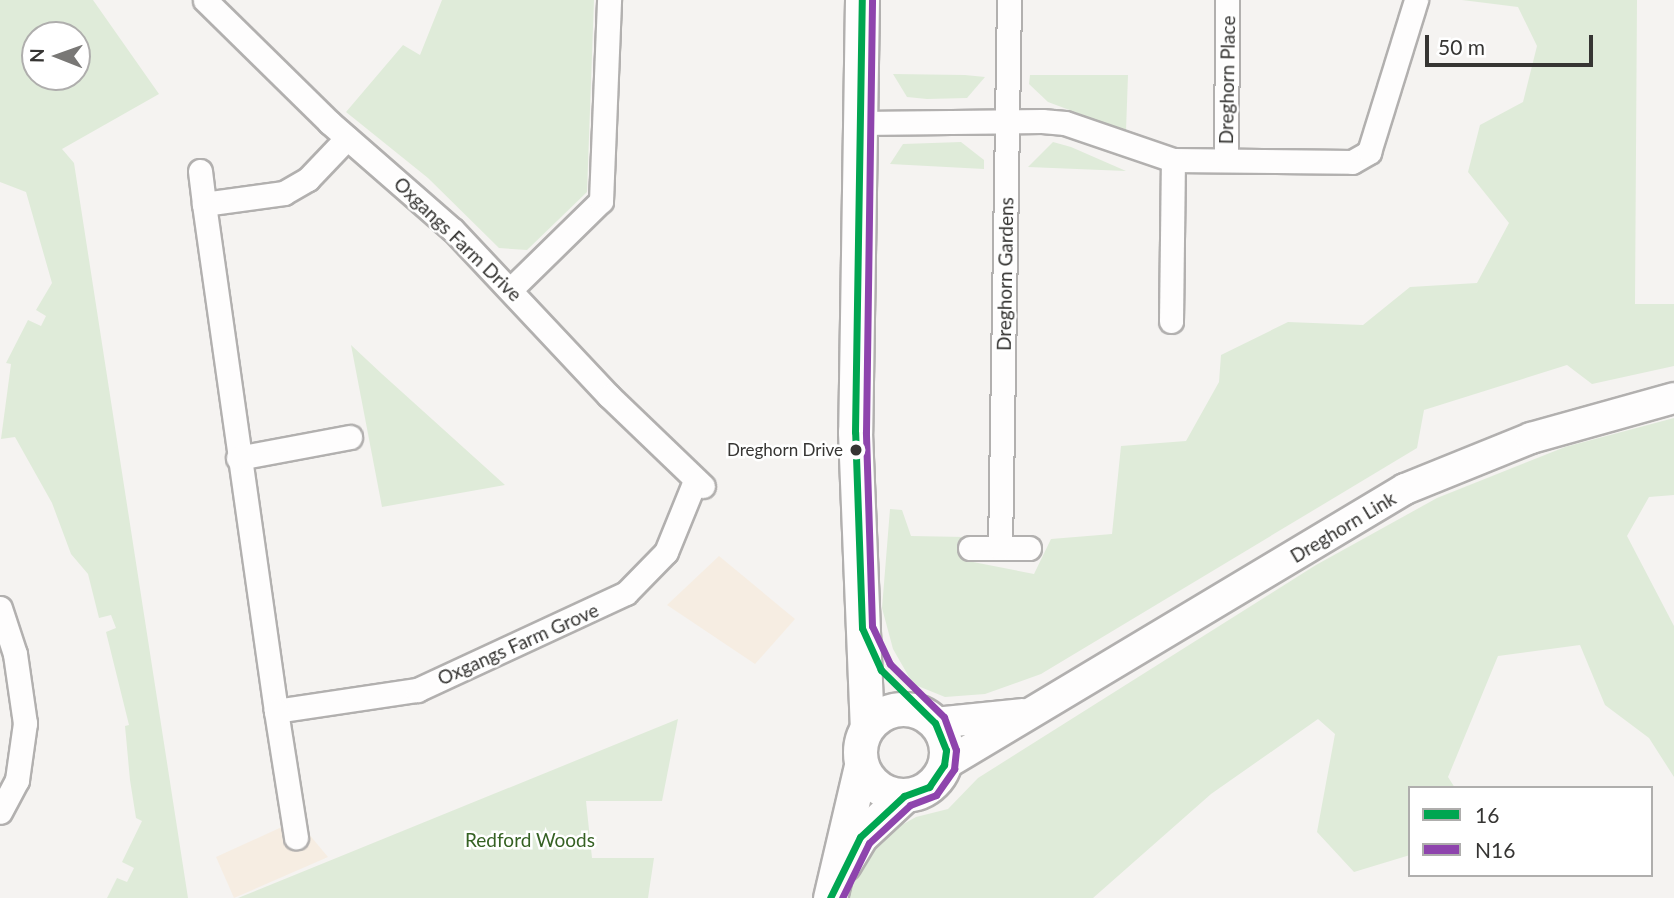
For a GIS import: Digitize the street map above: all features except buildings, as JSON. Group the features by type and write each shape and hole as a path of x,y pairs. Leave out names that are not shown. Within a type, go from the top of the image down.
{"main road":[{"path":"832,890 862,766 867,727 867,650 857,549 862,0"},
{"path":"832,890 860,837 904,796 929,787 944,765 946,750 928,718 897,691 867,650"},
{"path":"867,727 898,709 928,718"},
{"path":"862,766 878,788 904,796"}],"street":[{"name":"Oxgangs Farm Drive","path":"205,0 347,138 414,193 699,483"},
{"path":"511,289 601,201 609,0"},
{"name":"Dreghorn Gardens","path":"1000,548 1009,0"},
{"name":"Dreghorn Place","path":"1226,160 1227,0"},
{"path":"860,123 1007,120 1065,123 1173,160 1362,159 1369,152 1416,0"},
{"path":"204,204 284,193 308,179 347,138"},
{"path":"1171,321 1173,160"},
{"path":"200,171 238,458 296,838"},
{"name":"Dreghorn Link","path":"944,765 1038,712 1405,489 1531,438 1674,398"},
{"path":"238,458 350,437"},
{"name":"Oxgangs Farm Grove","path":"276,711 417,690 614,600 666,552 699,483"},
{"path":"970,548 1029,548"},
{"path":"0,608 15,654 25,723 17,780 0,812"},
{"name":"Dreghorn Link","path":"928,718 1038,712"}],"shaded area":[{"path":"719,556 795,619 755,664 667,605"},
{"path":"297,820 328,857 234,898 216,857"}],"green space":[{"path":"0,0 93,0 159,94 62,149 74,163 188,898 107,898 117,878 127,882 134,868 122,862 142,821 136,818 125,726 129,725 106,632 116,628 111,615 99,618 88,574 71,554 52,503 15,437 1,439 11,364 6,363 28,320 41,326 46,316 36,310 52,283 26,192 0,182"},
{"path":"442,0 594,0 587,192 527,250 499,248 428,178 346,112 403,45 420,55"},
{"path":"1462,0 1637,0 1635,304 1674,304 1674,366 1592,384 1567,365 1424,410 1417,448 1041,674 985,694 945,697 913,684 893,649 882,608 890,509 902,510 911,536 966,537 973,562 1034,574 1051,539 1112,534 1121,446 1186,441 1219,382 1221,355 1288,322 1363,325 1410,287 1477,283 1509,223 1468,172 1480,125 1523,102 1537,46 1518,7"},
{"path":"893,74 985,77 967,98 927,99 907,97"},
{"path":"1030,75 1128,75 1126,131 1048,102 1029,84"},
{"path":"961,142 984,160 984,169 890,164 903,144"},
{"path":"1053,142 1071,147 1126,171 1028,167"},
{"path":"351,345 382,374 505,485 382,507"},
{"path":"1674,418 1674,495 1649,497 1627,536 1674,626 1674,777 1649,738 1605,705 1580,645 1498,656 1448,777 1454,786 1408,786 1408,856 1354,872 1317,832 1335,734 1318,719 1211,794 1093,898 845,898 873,841 916,817 948,809 978,778 1316,565 1437,498 1565,447"},
{"name":"Redford Woods","path":"678,719 662,801 586,801 592,858 654,858 648,898 238,898"}],"transit line":[{"name":"16","path":"830,898 860,837 904,796 929,787 944,765 946,750 935,723 881,670 862,628 855,432 862,0"},
{"name":"N16","path":"842,898 869,843 910,805 936,795 954,769 956,750 944,717 890,664 872,626 866,432 872,0"}],"place":[{"name":"Dreghorn Drive","path":"856,450"}]}
